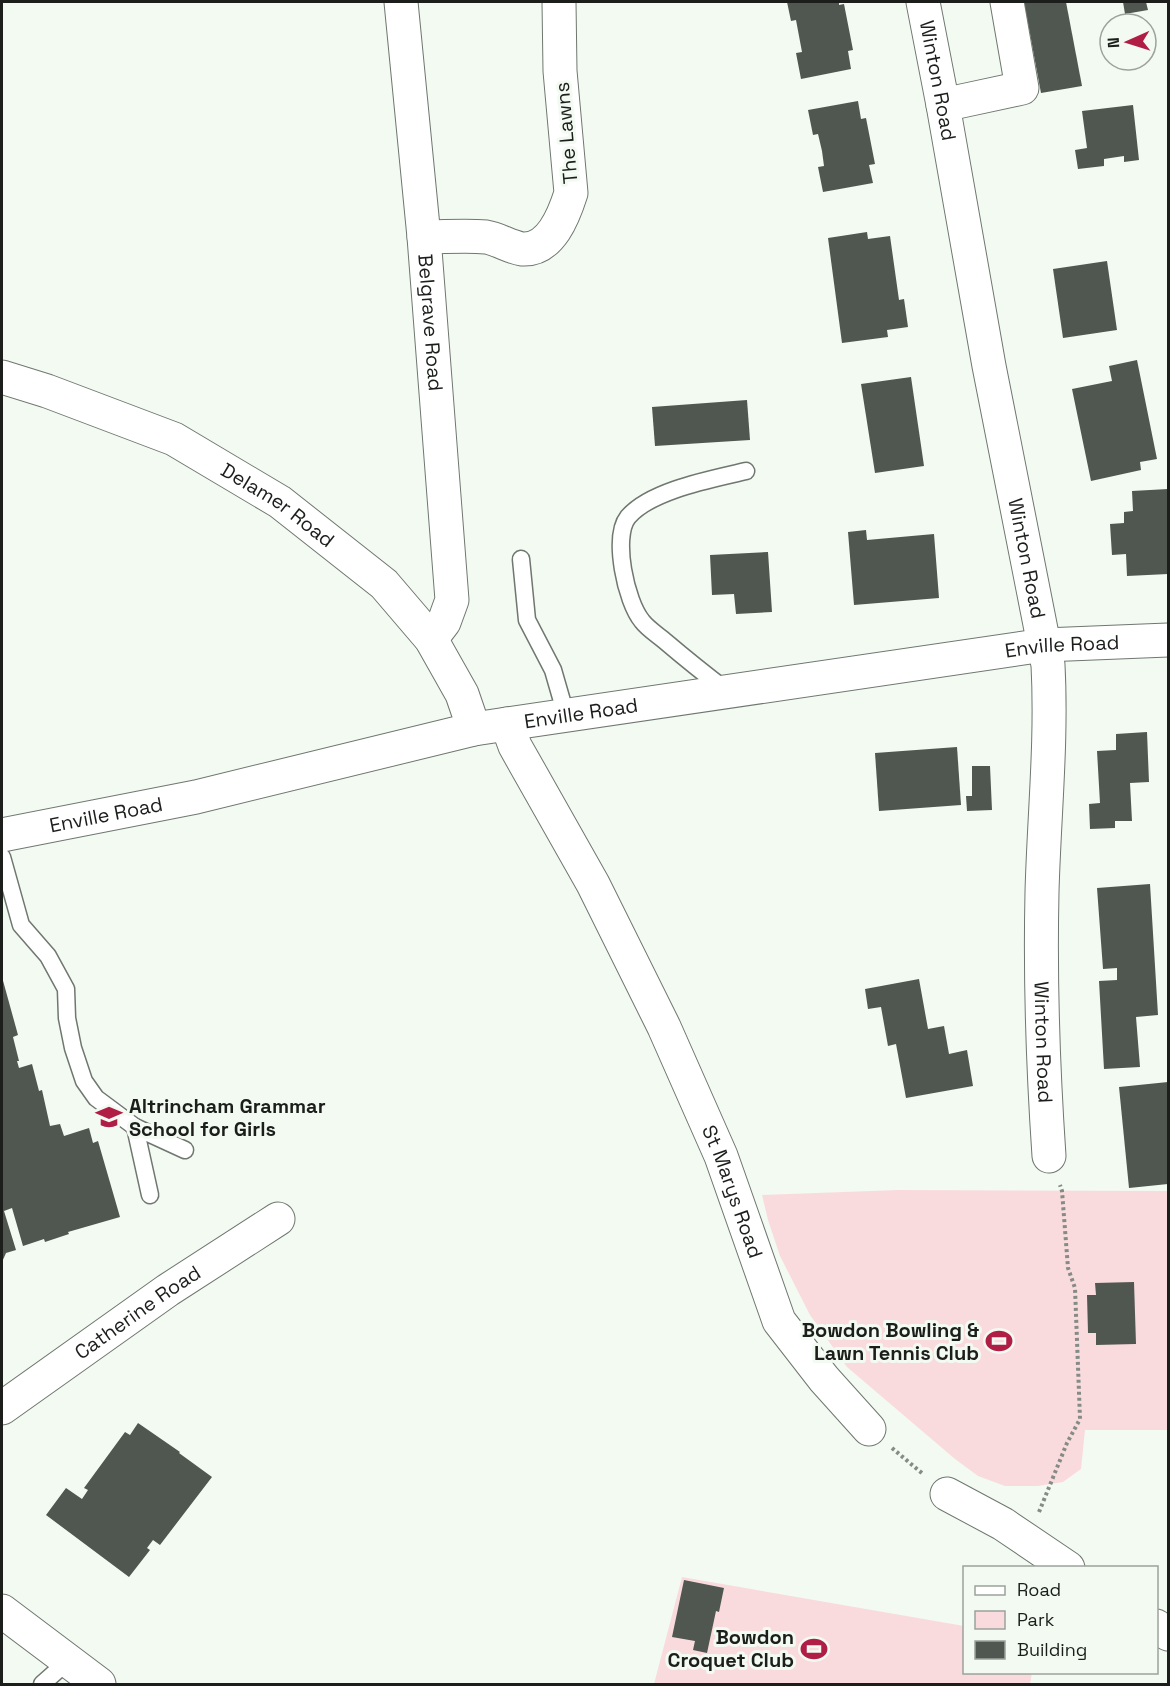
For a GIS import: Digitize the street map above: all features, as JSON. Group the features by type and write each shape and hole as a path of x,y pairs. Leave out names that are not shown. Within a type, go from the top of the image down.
{"street":[{"name":"Belgrave Road","path":"401,2 424,237 452,600 444,622 431,639"},
{"name":"The Lawns","path":"424,237 488,237 523,249 544,243 565,212 571,193 560,71 559,2"},
{"name":"Winton Road","path":"923,2 992,378 1048,665 1050,708 1042,894 1042,1039 1049,1156"},
{"path":"943,105 1022,87 1006,2"},
{"name":"Delamer Road","path":"2,377 47,391 174,439 280,502 384,584 431,639 462,694 474,729"},
{"name":"Enville Road","path":"2,835 196,797 474,729 1044,645 1168,640"},
{"name":"St Marys Road","path":"507,724 515,746 593,884 664,1027 721,1156 779,1321 824,1379 869,1429"},
{"name":"Catherine Road","path":"2,1408 168,1290 278,1219"},
{"path":"947,1494 1003,1524 1065,1566"},
{"path":"2,1611 99,1684"}],"lane":[{"path":"727,691 641,620 630,598 620,556 622,527 630,515 658,496 684,486 746,471"},
{"path":"521,559 526,620 553,670 566,715"},
{"path":"2,857 21,925 48,956 66,989 67,1018 73,1048 84,1081 96,1098 135,1127 185,1150"},
{"path":"135,1127 150,1195"},
{"path":"42,1684 68,1661"}],"path":[{"path":"1028,1541 1049,1484 1080,1419 1075,1288 1068,1268 1062,1191 1049,1156"},
{"path":"869,1429 947,1494"}],"green space":[{"name":"Bowdon Bowling & Lawn Tennis Club","path":"898,1190 1168,1191 1168,1430 1085,1430 1081,1469 1063,1482 1038,1486 1005,1486 978,1476 955,1459 847,1367 810,1315 780,1256 762,1195"},
{"name":"Bowdon Croquet Club","path":"682,1577 963,1626 963,1674 1032,1674 1030,1684 654,1684"}],"building":[{"path":"787,2 839,2 839,5 844,4 853,50 848,51 851,69 801,79 796,53 802,52 796,20 791,21"},
{"path":"1024,2 1066,2 1082,86 1041,93"},
{"path":"1123,2 1146,2 1148,10 1125,12"},
{"path":"858,101 861,119 866,118 875,164 869,165 873,183 823,192 818,167 824,166 822,151 818,134 813,135 808,110"},
{"path":"1133,105 1139,160 1124,162 1124,156 1104,159 1104,166 1078,169 1075,150 1087,148 1082,111"},
{"path":"867,232 868,239 890,236 899,300 904,299 908,327 887,330 888,337 842,343 828,238"},
{"path":"1107,261 1117,330 1063,338 1053,269"},
{"path":"1137,360 1157,459 1140,462 1141,470 1091,481 1072,389 1112,381 1109,366"},
{"path":"911,377 924,466 875,473 861,384"},
{"path":"747,400 750,440 655,446 652,407"},
{"path":"1168,489 1168,574 1127,576 1126,554 1112,555 1110,524 1124,523 1124,512 1133,511 1132,491"},
{"path":"866,530 867,540 934,534 939,598 854,605 848,532"},
{"path":"768,552 772,612 736,614 734,594 712,595 710,555"},
{"path":"1147,732 1149,782 1130,783 1132,821 1115,821 1115,828 1090,829 1089,804 1100,803 1097,751 1116,750 1116,734"},
{"path":"957,747 961,805 879,811 875,753"},
{"path":"972,766 990,766 992,810 967,811 966,796 972,796"},
{"path":"1150,884 1158,1015 1136,1017 1140,1067 1104,1069 1099,981 1117,980 1117,968 1103,969 1097,888"},
{"path":"2,977 18,1035 13,1037 19,1068 32,1064 39,1091 42,1090 50,1126 60,1124 64,1136 89,1128 93,1143 98,1141 120,1217 68,1232 69,1234 45,1242 44,1239 23,1246 12,1208 4,1211 16,1250 6,1253 2,1262"},
{"path":"919,979 928,1029 944,1026 949,1054 967,1050 973,1086 906,1098 896,1044 888,1046 881,1007 868,1009 865,989"},
{"path":"1168,1082 1168,1184 1129,1188 1119,1087"},
{"path":"1134,1282 1136,1344 1096,1345 1096,1333 1088,1333 1087,1295 1096,1295 1095,1283"},
{"path":"138,1423 212,1477 160,1545 153,1540 147,1548 150,1550 129,1577 46,1515 66,1488 82,1499 88,1490 84,1488 125,1432 130,1435"},
{"path":"684,1580 724,1588 719,1612 716,1611 707,1653 693,1650 695,1641 672,1637"}],"place":[{"name":"Altrincham Grammar School for Girls","path":"109,1117"},
{"name":"Bowdon Bowling & Lawn Tennis Club","path":"999,1341"},
{"name":"Bowdon Croquet Club","path":"814,1649"}]}
